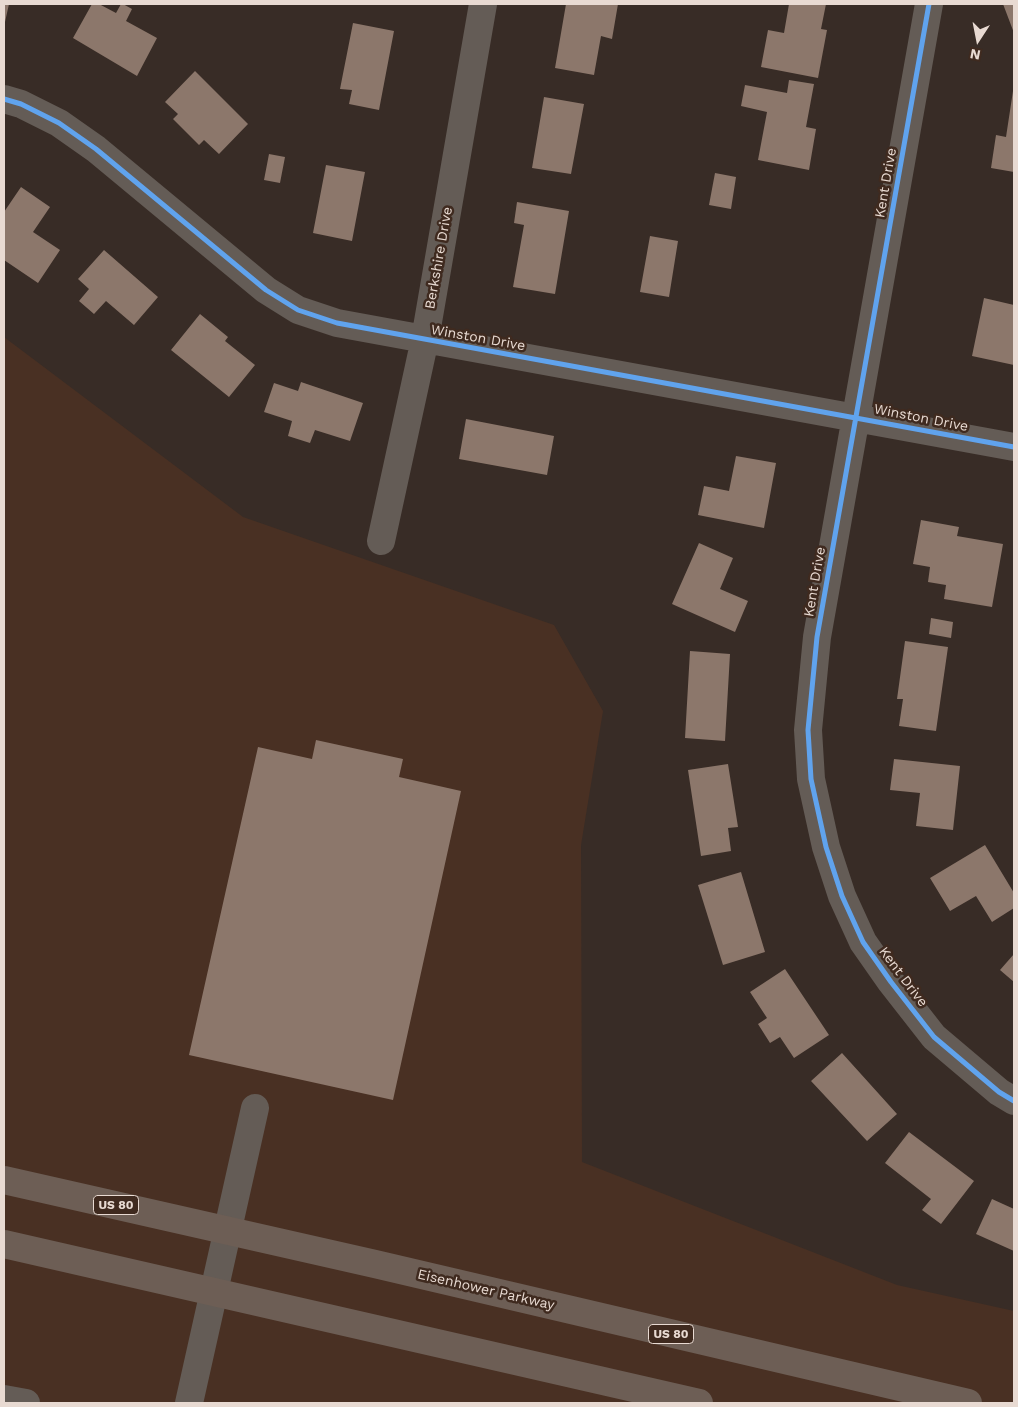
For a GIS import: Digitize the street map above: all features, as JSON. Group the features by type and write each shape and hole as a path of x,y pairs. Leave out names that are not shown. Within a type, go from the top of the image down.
{"main road":[{"name":"Eisenhower Parkway","path":"4,1180 227,1230 968,1403"},
{"path":"4,1244 699,1403"}],"street":[{"name":"Berkshire Drive","path":"381,541 425,340 483,4"},
{"name":"Kent Drive","path":"929,4 857,418 816,637 808,730 811,779 826,846 842,896 863,942 891,982 934,1037 999,1092 1014,1101"},
{"name":"Winston Drive","path":"4,99 21,104 59,123 96,149 266,290 298,310 337,323 425,340 1014,447"},
{"path":"189,1403 254,1108"},
{"path":"4,1399 26,1403"}],"shaded area":[{"path":"4,337 243,517 554,625 603,711 581,845 582,1162 897,1285 1014,1311 1014,1403 4,1403"}],"building":[{"path":"4,4 9,4 5,22 4,22"},
{"path":"92,4 99,4 116,13 121,4 123,4 132,9 126,21 157,38 137,76 73,38"},
{"path":"566,4 618,4 612,39 601,36 594,75 555,68"},
{"path":"789,4 826,4 821,29 827,30 818,78 761,67 768,30 784,33"},
{"path":"1003,4 1014,4 1014,33"},
{"path":"353,23 394,31 379,110 349,104 352,90 340,89"},
{"path":"195,71 248,124 219,154 204,140 199,145 173,119 178,114 165,102"},
{"path":"789,80 814,84 806,127 816,129 809,170 758,160 767,112 741,106 745,85 787,93"},
{"path":"1013,91 1014,172 991,168 996,135 1006,137"},
{"path":"544,97 584,104 571,174 532,168"},
{"path":"269,154 285,157 280,183 264,180"},
{"path":"326,165 365,172 352,241 313,233"},
{"path":"715,173 736,177 731,209 709,205"},
{"path":"21,187 50,207 33,232 60,250 38,283 4,260 4,212"},
{"path":"517,202 569,211 555,294 513,287 524,225 514,223"},
{"path":"650,236 678,241 669,297 640,292"},
{"path":"104,250 158,297 134,325 106,301 94,314 79,301 89,289 78,279"},
{"path":"984,298 1014,305 1014,365 972,356"},
{"path":"200,314 228,337 225,341 255,365 229,397 171,350"},
{"path":"301,382 363,403 350,441 315,430 310,443 288,436 292,421 264,412 274,383 298,391"},
{"path":"466,419 554,436 547,475 459,459"},
{"path":"736,456 776,463 764,528 698,515 704,486 729,491"},
{"path":"921,520 959,527 957,536 1003,544 992,607 944,599 946,585 928,582 930,567 913,564"},
{"path":"699,543 733,558 720,589 748,601 735,632 672,604"},
{"path":"931,618 953,622 951,638 929,634"},
{"path":"905,641 948,647 936,731 899,726 903,699 897,699"},
{"path":"690,651 730,654 725,741 685,738"},
{"path":"316,740 403,759 399,777 461,791 393,1100 189,1055 258,747 312,759"},
{"path":"894,759 960,766 953,830 916,826 920,793 890,790"},
{"path":"728,764 738,827 728,828 731,851 701,856 688,770"},
{"path":"985,845 1014,893 1014,908 992,922 976,896 950,911 930,878"},
{"path":"741,872 765,952 723,965 698,885"},
{"path":"1014,954 1014,982 1000,970"},
{"path":"785,969 829,1035 794,1058 780,1037 770,1043 758,1024 767,1018 750,992"},
{"path":"842,1053 897,1114 867,1141 811,1081"},
{"path":"909,1132 974,1181 941,1224 922,1210 931,1199 885,1163"},
{"path":"992,1199 1014,1209 1014,1251 976,1234"}],"cycle path":[{"path":"929,4 817,637 808,730 811,779 826,847 842,896 863,942 891,982 934,1037 999,1092 1014,1101"},
{"path":"4,99 21,104 59,123 96,149 266,290 298,310 337,323 1014,447"}]}
